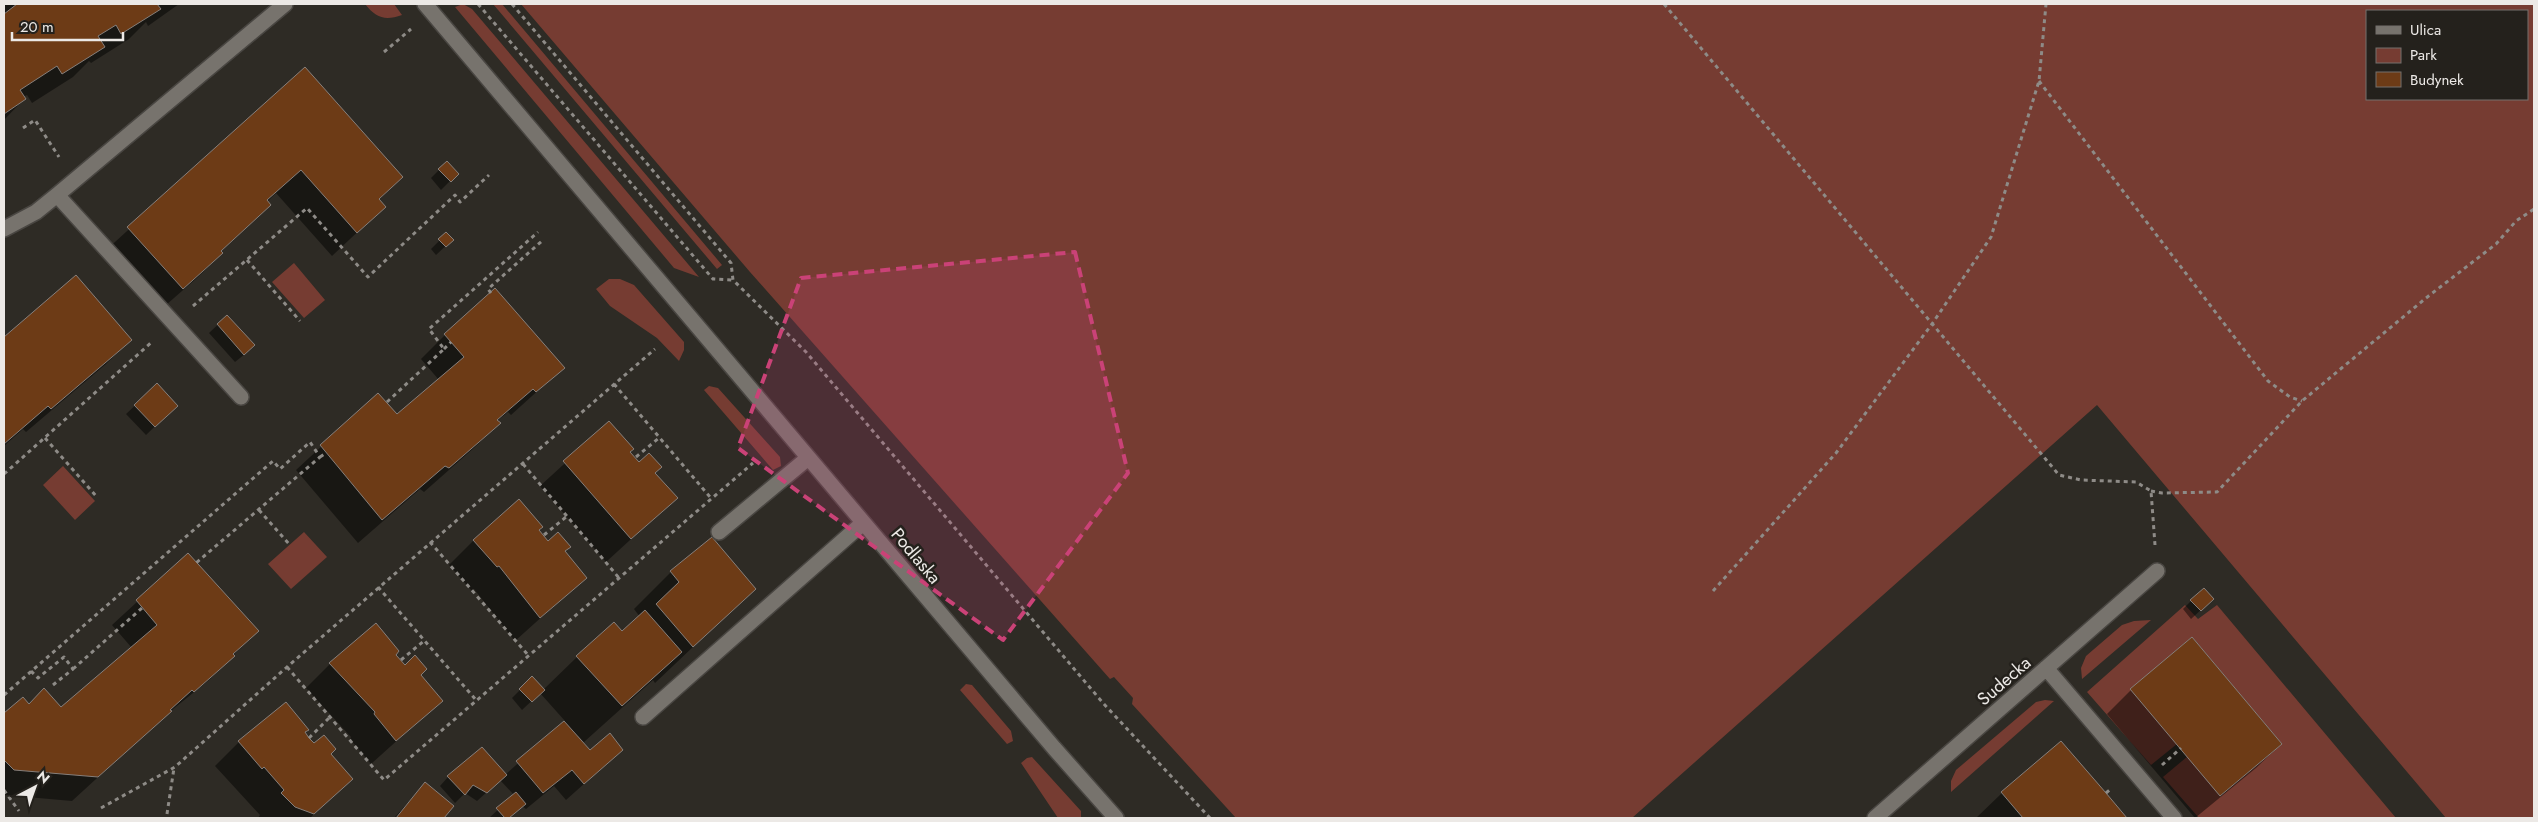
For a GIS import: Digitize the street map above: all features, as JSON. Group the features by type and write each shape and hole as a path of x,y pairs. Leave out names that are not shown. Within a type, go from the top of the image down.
{"street":[{"path":"4,230 36,212 285,4"},
{"name":"Podlaska","path":"425,4 688,317 1116,818"},
{"path":"57,195 241,397"},
{"path":"719,532 808,458"},
{"path":"643,717 863,523"},
{"name":"Sudecka","path":"1875,818 2157,571"},
{"path":"2046,668 2174,818"}],"path":[{"path":"478,4 713,279 733,280"},
{"path":"512,4 731,263 733,280 806,352 1103,703 1210,818"},
{"path":"1664,4 2059,475 2081,480 2136,482 2151,491 2162,493 2217,492 2302,401 2426,298 2496,244 2516,221 2534,209"},
{"path":"1713,591 1836,453 1932,324 1991,237 2039,81 2046,4"},
{"path":"2039,81 2268,381 2290,397 2302,401"},
{"path":"23,128 35,120 59,157"},
{"path":"4,474 307,208 368,277 455,196 460,202 489,174"},
{"path":"444,349 429,329 538,232"},
{"path":"491,293 488,289 543,240"},
{"path":"247,260 300,321"},
{"path":"387,402 451,342"},
{"path":"101,808 174,767 378,587 655,349"},
{"path":"614,384 710,497"},
{"path":"45,438 96,496"},
{"path":"636,457 659,438"},
{"path":"4,695 273,461 280,469 310,442 320,457"},
{"path":"196,563 326,453"},
{"path":"287,667 384,780 528,654 620,578 710,497 752,463"},
{"path":"523,464 566,517 620,578"},
{"path":"2151,491 2157,571"},
{"path":"259,510 290,545"},
{"path":"544,536 566,517"},
{"path":"430,542 528,654"},
{"path":"378,587 476,700"},
{"path":"53,685 142,608"},
{"path":"401,660 425,640"},
{"path":"31,671 38,678 64,657 73,668"},
{"path":"309,738 331,716"},
{"path":"167,814 174,767"},
{"path":"4,790 19,811"}],"highlighted area":[{"path":"1075,252 1128,473 1003,640 738,448 801,278"}],"green space":[{"path":"365,4 394,4 402,15 391,18 381,17"},
{"path":"463,4 472,9 699,277 674,268 455,7"},
{"path":"493,4 502,4 722,265 717,269"},
{"path":"521,4 2534,4 2534,818 2446,818 2097,405 1632,818 1236,818 1132,704 1133,698 1114,677 1110,679 750,272"},
{"path":"294,263 325,300 304,318 272,282"},
{"path":"609,279 620,279 634,285 684,342 684,350 679,361 657,338 610,306 596,289"},
{"path":"709,386 718,388 780,457 781,466 773,470 704,390"},
{"path":"63,466 95,501 75,520 43,485"},
{"path":"304,532 327,557 291,589 268,564"},
{"path":"2185,605 2198,619 2217,605 2396,818 2199,818 2163,777 2188,756 2221,796 2282,744 2192,637 2131,689 2177,744 2151,765 2087,692"},
{"path":"2151,620 2082,679 2081,668 2086,656 2122,625 2134,621"},
{"path":"966,684 972,685 1011,731 1013,741 1007,744 960,690"},
{"path":"2054,701 1951,792 1951,781 1956,770 2036,702"},
{"path":"1032,757 1081,811 1081,818 1058,818 1021,763 1027,758"}],"building":[{"path":"17,4 157,4 161,9 121,34 116,25 98,36 105,47 62,74 57,66 20,90 26,99 4,114 4,14"},
{"path":"305,67 403,177 379,199 386,207 357,233 301,170 267,200 271,205 221,251 223,253 183,289 127,227"},
{"path":"447,161 459,174 451,182 438,169"},
{"path":"446,232 454,240 446,247 438,239"},
{"path":"76,275 132,340 51,409 48,406 4,444 4,337"},
{"path":"495,288 565,368 536,392 533,389 497,420 501,423 449,468 445,466 382,520 320,445 378,393 397,414 464,357 444,334"},
{"path":"227,315 255,345 244,355 217,324"},
{"path":"157,383 178,406 155,427 134,405"},
{"path":"609,421 634,449 630,452 639,462 649,453 662,467 655,473 678,498 631,539 563,461"},
{"path":"519,499 543,527 539,530 548,541 558,532 571,547 565,551 587,578 540,618 499,566 497,567 473,540"},
{"path":"712,537 756,589 693,647 656,604 679,582 670,571"},
{"path":"188,553 259,631 233,654 235,656 194,692 192,690 170,710 172,711 98,777 14,770 4,760 4,713 23,697 29,704 44,688 61,707 157,625 136,600"},
{"path":"2204,588 2214,599 2201,611 2190,600"},
{"path":"645,610 682,652 622,706 576,656 614,622 622,631"},
{"path":"376,623 399,651 396,655 405,665 415,655 427,669 421,675 443,701 396,741 374,714 375,712 329,663"},
{"path":"2192,637 2282,744 2220,796 2130,689"},
{"path":"532,676 545,690 532,702 519,689"},
{"path":"286,702 309,730 305,732 314,743 324,735 336,749 331,754 353,779 314,814 295,807 281,793 284,790 264,767 262,769 238,741"},
{"path":"564,721 590,750 610,733 623,750 584,784 572,770 543,793 516,761"},
{"path":"2061,741 2127,818 2023,818 2001,792"},
{"path":"482,747 507,775 487,793 473,785 465,795 447,776"},
{"path":"425,782 454,806 444,818 396,818"},
{"path":"516,792 526,804 509,818 505,818 496,808"}]}
